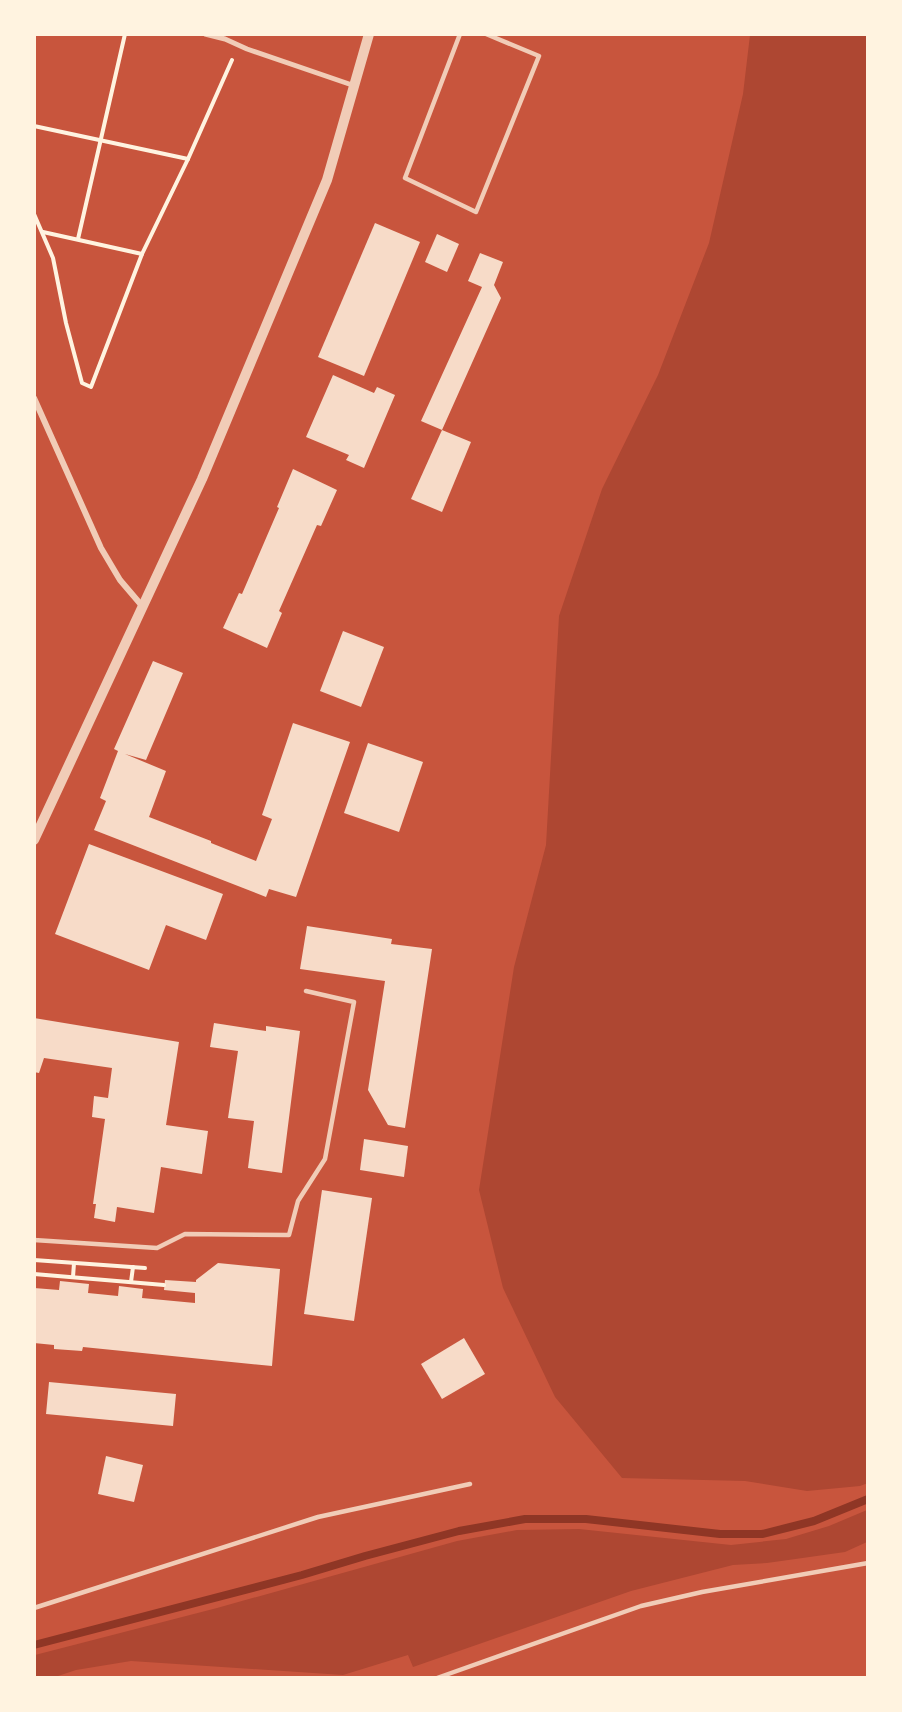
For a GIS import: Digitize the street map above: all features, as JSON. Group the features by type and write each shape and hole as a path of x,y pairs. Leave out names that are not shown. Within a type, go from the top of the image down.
{"street":[{"path":"205,34 225,39 355,86"},
{"path":"34,840 202,479 327,180 369,34"},
{"path":"34,398 101,548 120,580 143,607"}],"lane":[{"path":"460,34 405,178 476,212 539,56 486,34"},
{"path":"34,1240 157,1248 185,1234 289,1235 298,1201 325,1159 354,1002 306,991"},
{"path":"34,1608 318,1517 470,1484"},
{"path":"437,1677 641,1606 702,1592 867,1563"}],"path":[{"path":"78,239 124,34"},
{"path":"34,214 53,258 66,323 82,383 91,387 142,254 189,159 238,45"},
{"path":"34,126 189,159"},
{"path":"42,232 142,254"},
{"path":"34,1260 145,1268"},
{"path":"73,1278 74,1263"},
{"path":"131,1282 133,1267"},
{"path":"34,1274 164,1285"}],"shaded area":[{"path":"750,35 868,35 868,1483 860,1486 807,1491 745,1481 622,1478 555,1397 503,1288 479,1190 514,967 546,845 559,616 602,489 658,375 709,243 743,94"},
{"path":"867,1510 867,1542 845,1552 767,1563 733,1565 631,1591 413,1667 408,1655 343,1675 131,1661 76,1670 55,1677 35,1677 35,1655 217,1608 457,1541 517,1530 579,1529 731,1545 786,1539 829,1526"}],"building":[{"path":"375,223 420,242 364,376 318,357"},
{"path":"437,234 459,244 447,272 425,262"},
{"path":"480,253 503,262 494,285 501,298 442,430 421,421 482,287 468,281"},
{"path":"333,375 374,393 377,387 395,395 364,468 346,460 349,455 306,437"},
{"path":"442,430 471,442 442,512 411,499"},
{"path":"293,469 337,490 321,526 317,525 279,611 282,613 267,648 223,628 239,593 242,594"},
{"path":"343,631 384,647 361,707 320,691"},
{"path":"153,661 183,673 146,760 125,754 166,771 149,817 211,841 211,843 256,861 272,819 262,815 293,723 350,742 296,897 269,889 266,897 94,830 106,801 100,798 118,751 114,749"},
{"path":"368,743 423,762 399,832 344,813"},
{"path":"89,844 223,894 206,940 166,925 149,970 55,934"},
{"path":"307,926 392,939 391,944 432,949 405,1128 388,1125 368,1090 385,981 300,969"},
{"path":"34,1018 179,1042 166,1125 208,1131 202,1174 161,1167 154,1213 117,1207 115,1222 94,1218 96,1204 93,1204 105,1119 92,1117 94,1096 108,1098 112,1068 44,1058 39,1073 34,1072"},
{"path":"214,1023 266,1031 266,1026 300,1031 282,1173 248,1168 254,1121 228,1118 238,1051 210,1047"},
{"path":"364,1139 408,1146 404,1177 360,1170"},
{"path":"322,1190 372,1198 354,1321 304,1314"},
{"path":"218,1263 280,1269 272,1366 83,1347 82,1351 54,1349 54,1345 34,1343 34,1288 59,1290 60,1281 89,1284 88,1293 118,1296 119,1286 143,1289 142,1298 195,1303 195,1293 164,1290 165,1280 196,1282"},
{"path":"464,1338 485,1374 442,1399 421,1364"},
{"path":"49,1382 176,1394 173,1426 46,1414"},
{"path":"106,1456 143,1465 134,1502 98,1494"}],"waterway":[{"path":"34,1645 302,1575 459,1531 525,1519 586,1519 720,1534 762,1534 814,1521 868,1499"}]}
